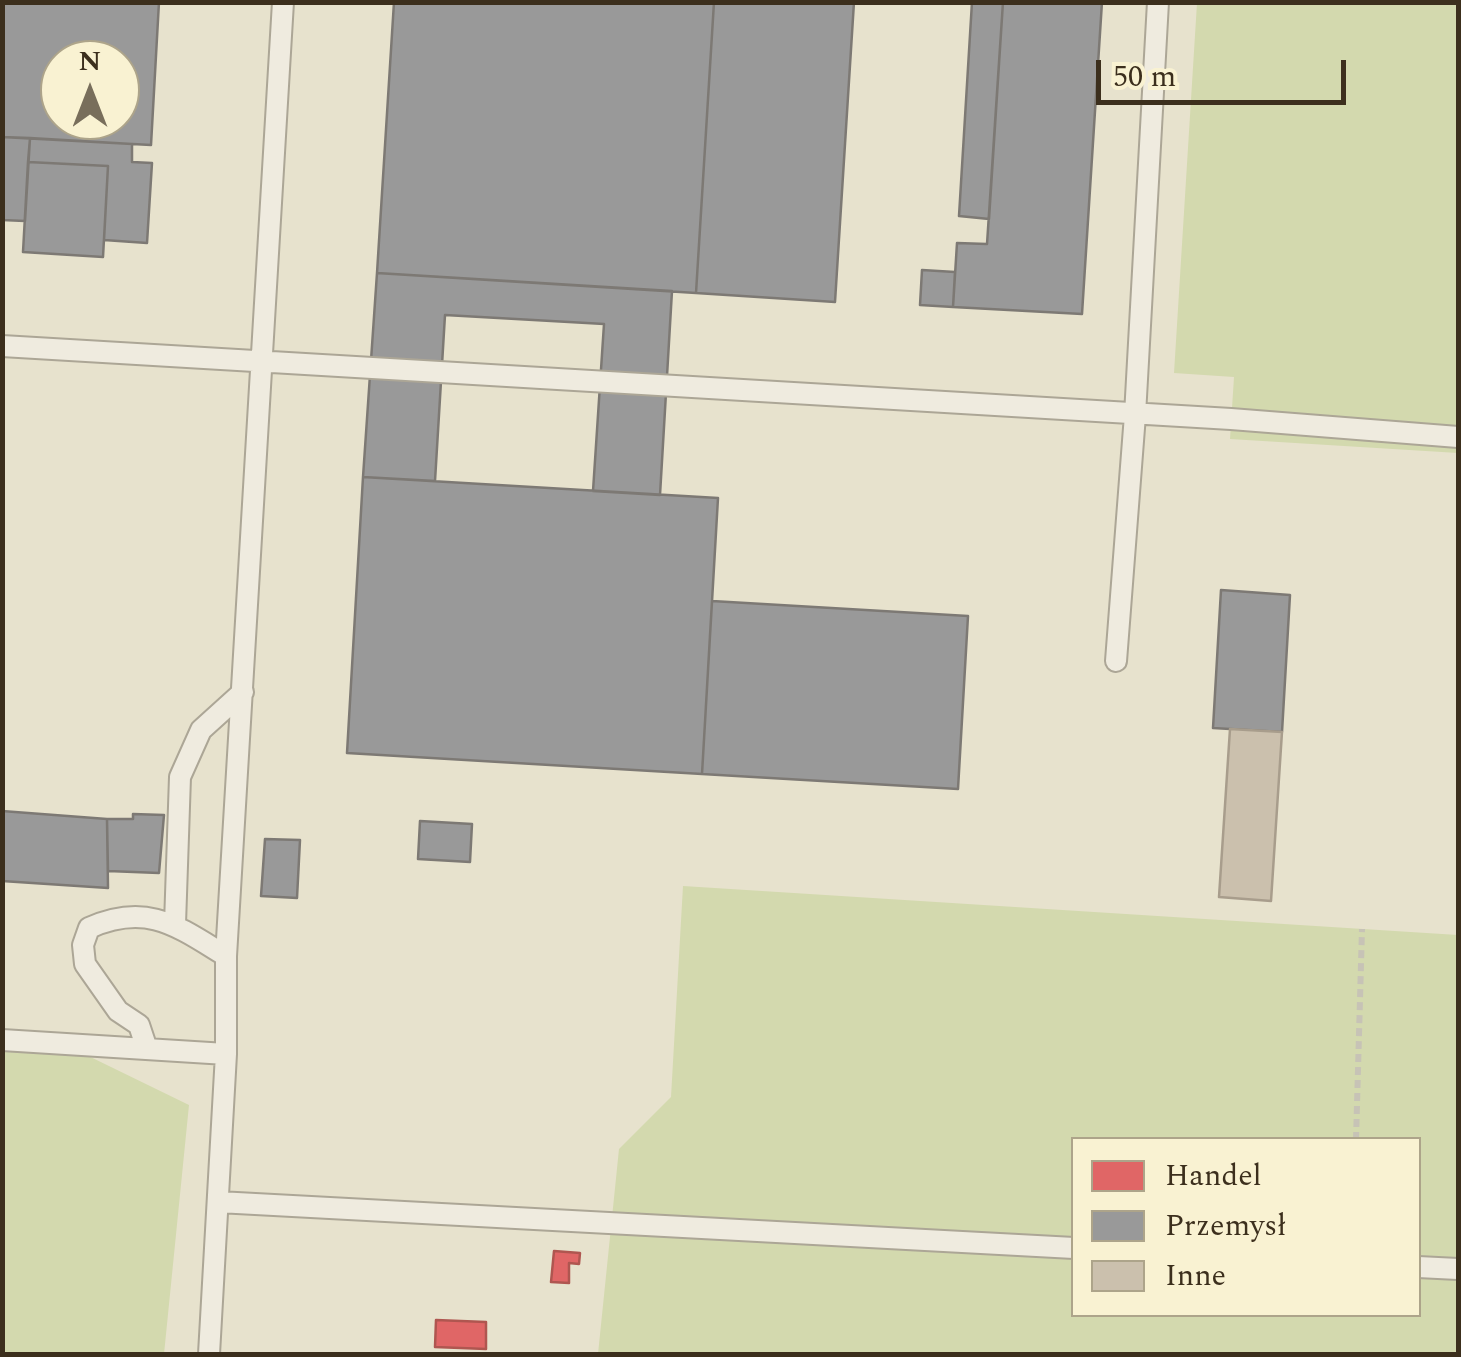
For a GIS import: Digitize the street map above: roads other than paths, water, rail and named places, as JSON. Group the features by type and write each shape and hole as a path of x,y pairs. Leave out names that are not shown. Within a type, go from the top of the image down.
{"lane":[{"path":"209,1354 226,1054 226,956 283,2"},
{"path":"1116,660 1135,415 1158,2"},
{"path":"2,346 1458,437"},
{"path":"175,924 180,777 201,730 243,692"},
{"path":"147,1050 139,1026 118,1012 85,964 83,946 89,928 116,915 175,924 226,956"},
{"path":"2,1040 226,1054"},
{"path":"218,1202 1071,1248"},
{"path":"1421,1267 1458,1269"}]}
